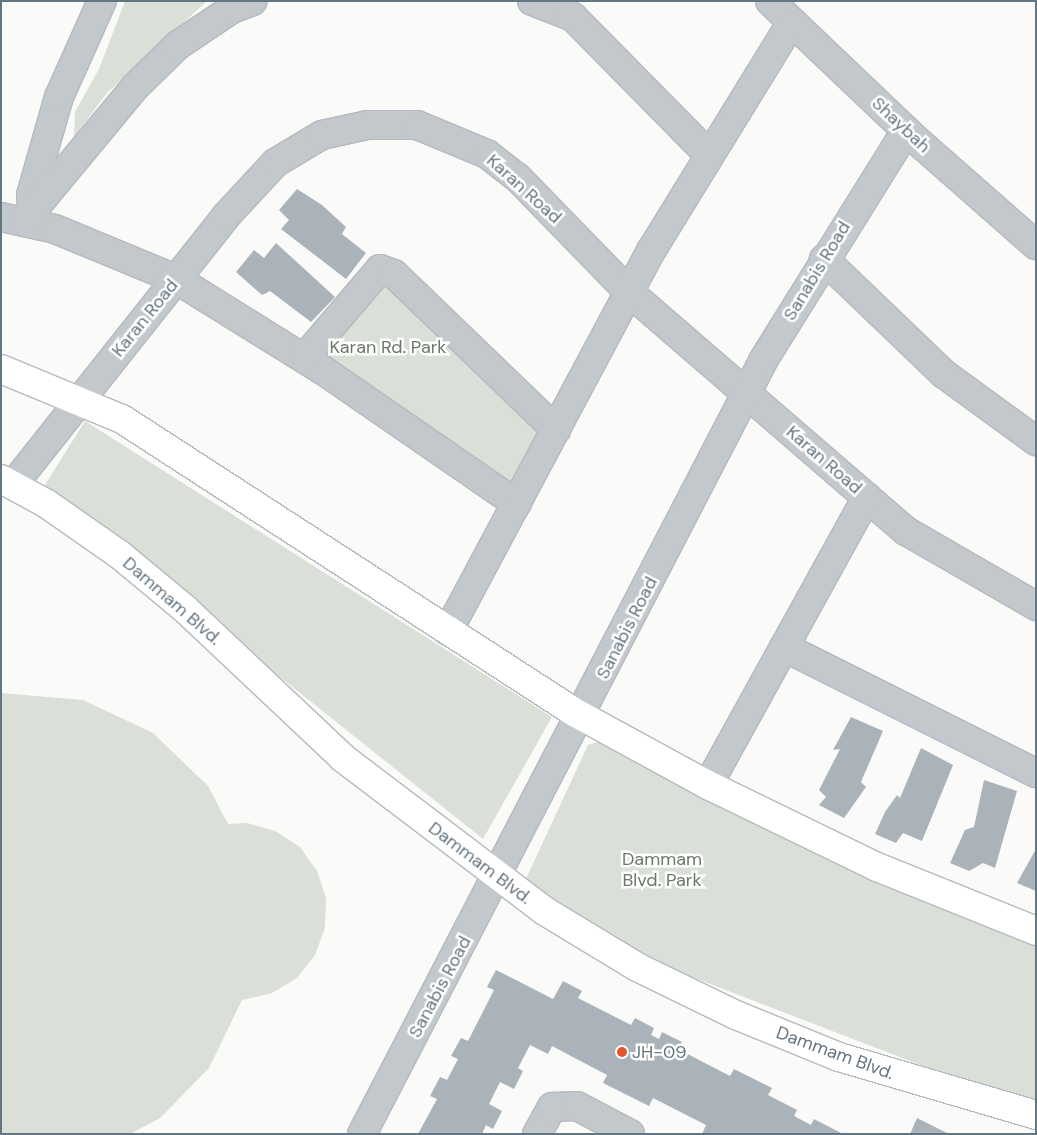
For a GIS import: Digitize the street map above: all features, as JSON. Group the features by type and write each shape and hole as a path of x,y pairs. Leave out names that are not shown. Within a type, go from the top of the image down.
{"main road":[{"path":"1,369 122,419 582,717 708,785 877,867 1036,931"},
{"name":"Dammam Blvd.","path":"7,482 120,555 185,609 343,758 498,878 636,967 736,1015 839,1057 1036,1115"}],"street":[{"path":"19,216 31,195 60,97 102,1"},
{"path":"19,216 135,87 178,45 232,9 253,1"},
{"path":"532,1 566,9 709,155"},
{"name":"Shaybah","path":"770,1 906,131 1036,245"},
{"path":"448,631 629,292 709,155 792,22"},
{"name":"Karan Road","path":"7,482 78,401 176,279 275,162 322,134 367,125 417,125 487,154 518,178 629,292 906,531 1036,606"},
{"name":"Sanabis Road","path":"362,1134 582,717 747,393 824,258 906,131"},
{"path":"19,216 176,279 304,358 517,504"},
{"path":"824,258 944,374 1036,441"},
{"path":"304,358 380,269 394,274 556,430"},
{"path":"708,785 867,497"},
{"path":"784,647 1036,773"},
{"path":"537,1134 552,1107 577,1106 630,1134"}],"green space":[{"path":"125,1 207,1 107,93 74,137 75,112 99,69"},
{"name":"Karan Rd. Park","path":"376,283 394,287 541,433 513,485 325,361 323,353"},
{"path":"85,421 552,717 483,839 43,488"},
{"path":"1,693 83,700 153,733 208,786 228,824 247,823 275,831 300,847 317,871 326,898 325,928 315,955 297,978 272,993 242,1000 209,1068 160,1118 130,1134 1,1134"},
{"name":"Dammam Blvd. Park","path":"607,739 823,857 1036,944 1036,1102 1006,1098 622,950 524,883 588,745"}],"building":[{"path":"297,189 322,205 346,227 342,234 366,253 346,279 281,229 289,220 279,210"},
{"path":"276,243 335,297 311,322 270,291 262,295 236,272 254,250 264,258"},
{"path":"851,717 883,731 861,782 866,787 844,818 819,805 826,797 819,790 840,749 833,750"},
{"path":"921,748 953,765 922,841 903,833 896,843 875,834 885,812 897,795 900,798"},
{"path":"984,780 1017,791 995,868 983,863 969,871 950,863 965,830 974,827"},
{"path":"1036,849 1036,891 1017,883"},
{"name":"JH-09","path":"496,970 553,999 563,981 582,991 578,998 631,1025 635,1018 654,1028 651,1035 659,1039 662,1032 682,1042 678,1049 730,1076 734,1069 772,1088 768,1095 797,1110 794,1116 811,1125 814,1119 843,1134 702,1134 706,1125 653,1098 649,1106 603,1083 607,1075 552,1046 548,1054 530,1045 518,1068 523,1071 514,1089 500,1082 489,1104 502,1111 493,1129 486,1125 482,1134 418,1134 437,1099 430,1096 440,1077 447,1080 458,1059 451,1056 461,1038 468,1041 494,990 487,987"},
{"path":"917,1118 949,1134 910,1134"}],"place":[{"name":"JH-09","path":"622,1052"}]}
